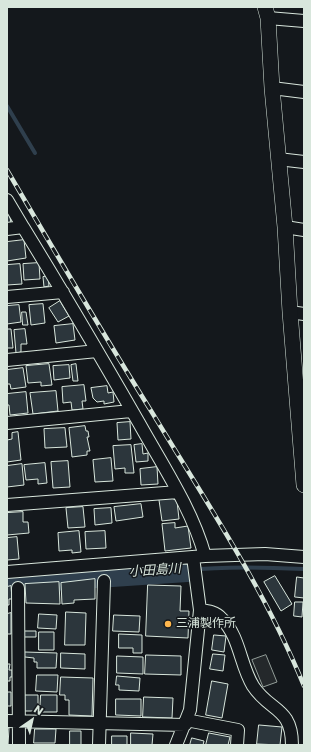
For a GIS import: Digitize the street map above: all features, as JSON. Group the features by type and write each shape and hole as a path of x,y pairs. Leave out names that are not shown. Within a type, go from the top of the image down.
{"street":[{"path":"304,21 267,12 284,228 297,313 304,485"},
{"path":"272,88 304,92"},
{"path":"278,159 304,162"},
{"path":"7,200 63,292 178,492 201,541 205,556"},
{"path":"7,229 23,227"},
{"path":"284,228 304,230"},
{"path":"7,297 63,292"},
{"path":"7,360 97,351"},
{"path":"7,423 131,411"},
{"path":"7,505 178,492"},
{"path":"7,572 194,566 205,556 265,554 304,557"},
{"path":"176,745 190,710 200,610 194,566"},
{"path":"99,745 104,581"},
{"path":"18,588 13,721 19,745"},
{"path":"200,610 218,614 229,628 234,636 252,685 262,697 282,714 290,725 292,745"},
{"path":"13,721 100,724 185,722 238,730 237,745"}],"shaded area":[{"path":"266,655 277,682 263,687 252,660"}],"building":[{"path":"7,211 9,211 11,223 7,224"},
{"path":"24,240 26,258 7,261 7,242"},
{"path":"39,263 40,279 24,280 23,264"},
{"path":"20,264 22,284 7,285 7,265"},
{"path":"48,276 49,286 44,287 43,277"},
{"path":"60,301 69,316 58,322 49,308"},
{"path":"43,304 45,323 31,325 29,305"},
{"path":"19,305 21,322 7,324 7,306"},
{"path":"22,312 26,312 28,325 23,325"},
{"path":"73,324 75,340 56,343 54,326"},
{"path":"7,329 11,329 13,348 7,348"},
{"path":"25,329 27,344 21,344 21,352 16,353 14,330"},
{"path":"49,364 52,385 41,386 41,382 28,383 26,366"},
{"path":"76,364 78,381 73,381 71,365"},
{"path":"69,365 70,378 54,380 53,366"},
{"path":"23,368 26,387 11,389 10,384 7,384 7,370"},
{"path":"84,385 86,401 82,401 83,409 72,410 71,402 63,403 62,387"},
{"path":"107,386 108,393 113,392 114,402 104,404 104,401 97,402 93,398 91,388"},
{"path":"56,391 58,411 33,414 30,393"},
{"path":"26,392 28,413 10,415 9,405 7,405 7,394"},
{"path":"130,422 131,439 118,440 117,423"},
{"path":"85,426 86,431 88,431 89,437 87,437 90,451 87,451 87,455 72,457 69,428"},
{"path":"65,428 67,447 45,448 44,429"},
{"path":"18,432 21,460 7,462 7,440 12,439 12,433"},
{"path":"142,444 143,454 148,453 148,461 136,462 134,445"},
{"path":"131,445 134,473 125,473 125,468 115,469 113,446"},
{"path":"111,458 113,481 95,482 93,460"},
{"path":"68,461 70,487 53,488 51,462"},
{"path":"45,463 47,483 38,484 38,479 26,480 24,465"},
{"path":"22,464 24,485 7,487 7,466"},
{"path":"157,467 158,484 141,485 140,469"},
{"path":"172,498 177,501 179,519 162,521 159,500"},
{"path":"141,504 143,517 116,521 114,507"},
{"path":"83,507 85,527 68,528 66,508"},
{"path":"111,508 112,523 95,525 94,509"},
{"path":"23,512 23,522 28,522 29,533 7,535 7,513"},
{"path":"175,523 175,528 188,526 191,548 165,551 162,524"},
{"path":"79,531 81,552 72,553 72,550 59,551 58,533"},
{"path":"105,531 106,548 86,549 85,532"},
{"path":"17,537 19,559 7,560 7,538"},
{"path":"275,576 292,604 281,611 264,582"},
{"path":"297,577 304,578 304,598 295,597"},
{"path":"95,579 95,599 74,600 74,603 62,604 61,583"},
{"path":"59,582 60,604 26,603 25,584"},
{"name":"三浦製作所","path":"148,585 181,586 180,611 189,611 188,638 146,636"},
{"path":"11,586 12,599 9,599 9,605 7,605 7,587"},
{"path":"295,602 303,602 302,617 294,616"},
{"path":"66,612 86,613 85,645 65,645"},
{"path":"11,613 11,634 7,634 7,614"},
{"path":"39,614 57,615 56,629 38,628"},
{"path":"114,615 140,616 139,632 113,631"},
{"path":"24,631 36,631 36,637 24,637"},
{"path":"39,632 54,632 54,650 39,650"},
{"path":"119,634 142,635 142,653 133,653 133,648 119,648"},
{"path":"214,635 226,636 224,652 212,650"},
{"path":"25,652 57,653 56,668 37,668 37,662 34,662 34,658 25,657"},
{"path":"61,653 85,654 85,669 61,668"},
{"path":"213,654 225,655 223,671 210,669"},
{"path":"146,655 181,656 181,675 145,674"},
{"path":"117,656 143,657 143,674 117,673"},
{"path":"7,664 10,664 9,670 12,670 12,677 10,677 10,681 7,681"},
{"path":"37,675 58,675 57,692 36,691"},
{"path":"117,676 140,678 139,691 119,690 119,685 116,685"},
{"path":"61,677 93,678 92,716 69,715 69,700 65,700 65,695 60,695"},
{"path":"212,681 228,684 222,718 206,715"},
{"path":"7,692 11,692 11,706 7,706"},
{"path":"25,695 38,695 38,711 25,711"},
{"path":"41,695 57,695 57,712 40,712"},
{"path":"144,697 173,698 172,718 143,717"},
{"path":"116,699 141,699 141,716 116,715"},
{"path":"259,725 282,727 280,745 257,744"},
{"path":"7,728 9,728 8,745 7,745"},
{"path":"35,729 56,729 55,743 34,743"},
{"path":"70,731 81,731 81,745 70,745"},
{"path":"131,733 153,734 152,745 131,745"},
{"path":"209,733 230,737 228,745 206,745"},
{"path":"112,736 127,736 127,745 112,745"},
{"path":"192,738 204,741 203,745 190,745"}],"waterway":[{"path":"7,106 35,153"},
{"name":"小田島川","path":"187,570 246,567 304,569"},
{"name":"小田島川","path":"7,582 187,570"}],"railway":[{"path":"7,170 97,323 234,547 272,616 289,650 304,686"}],"place":[{"name":"三浦製作所","path":"168,624"}]}
